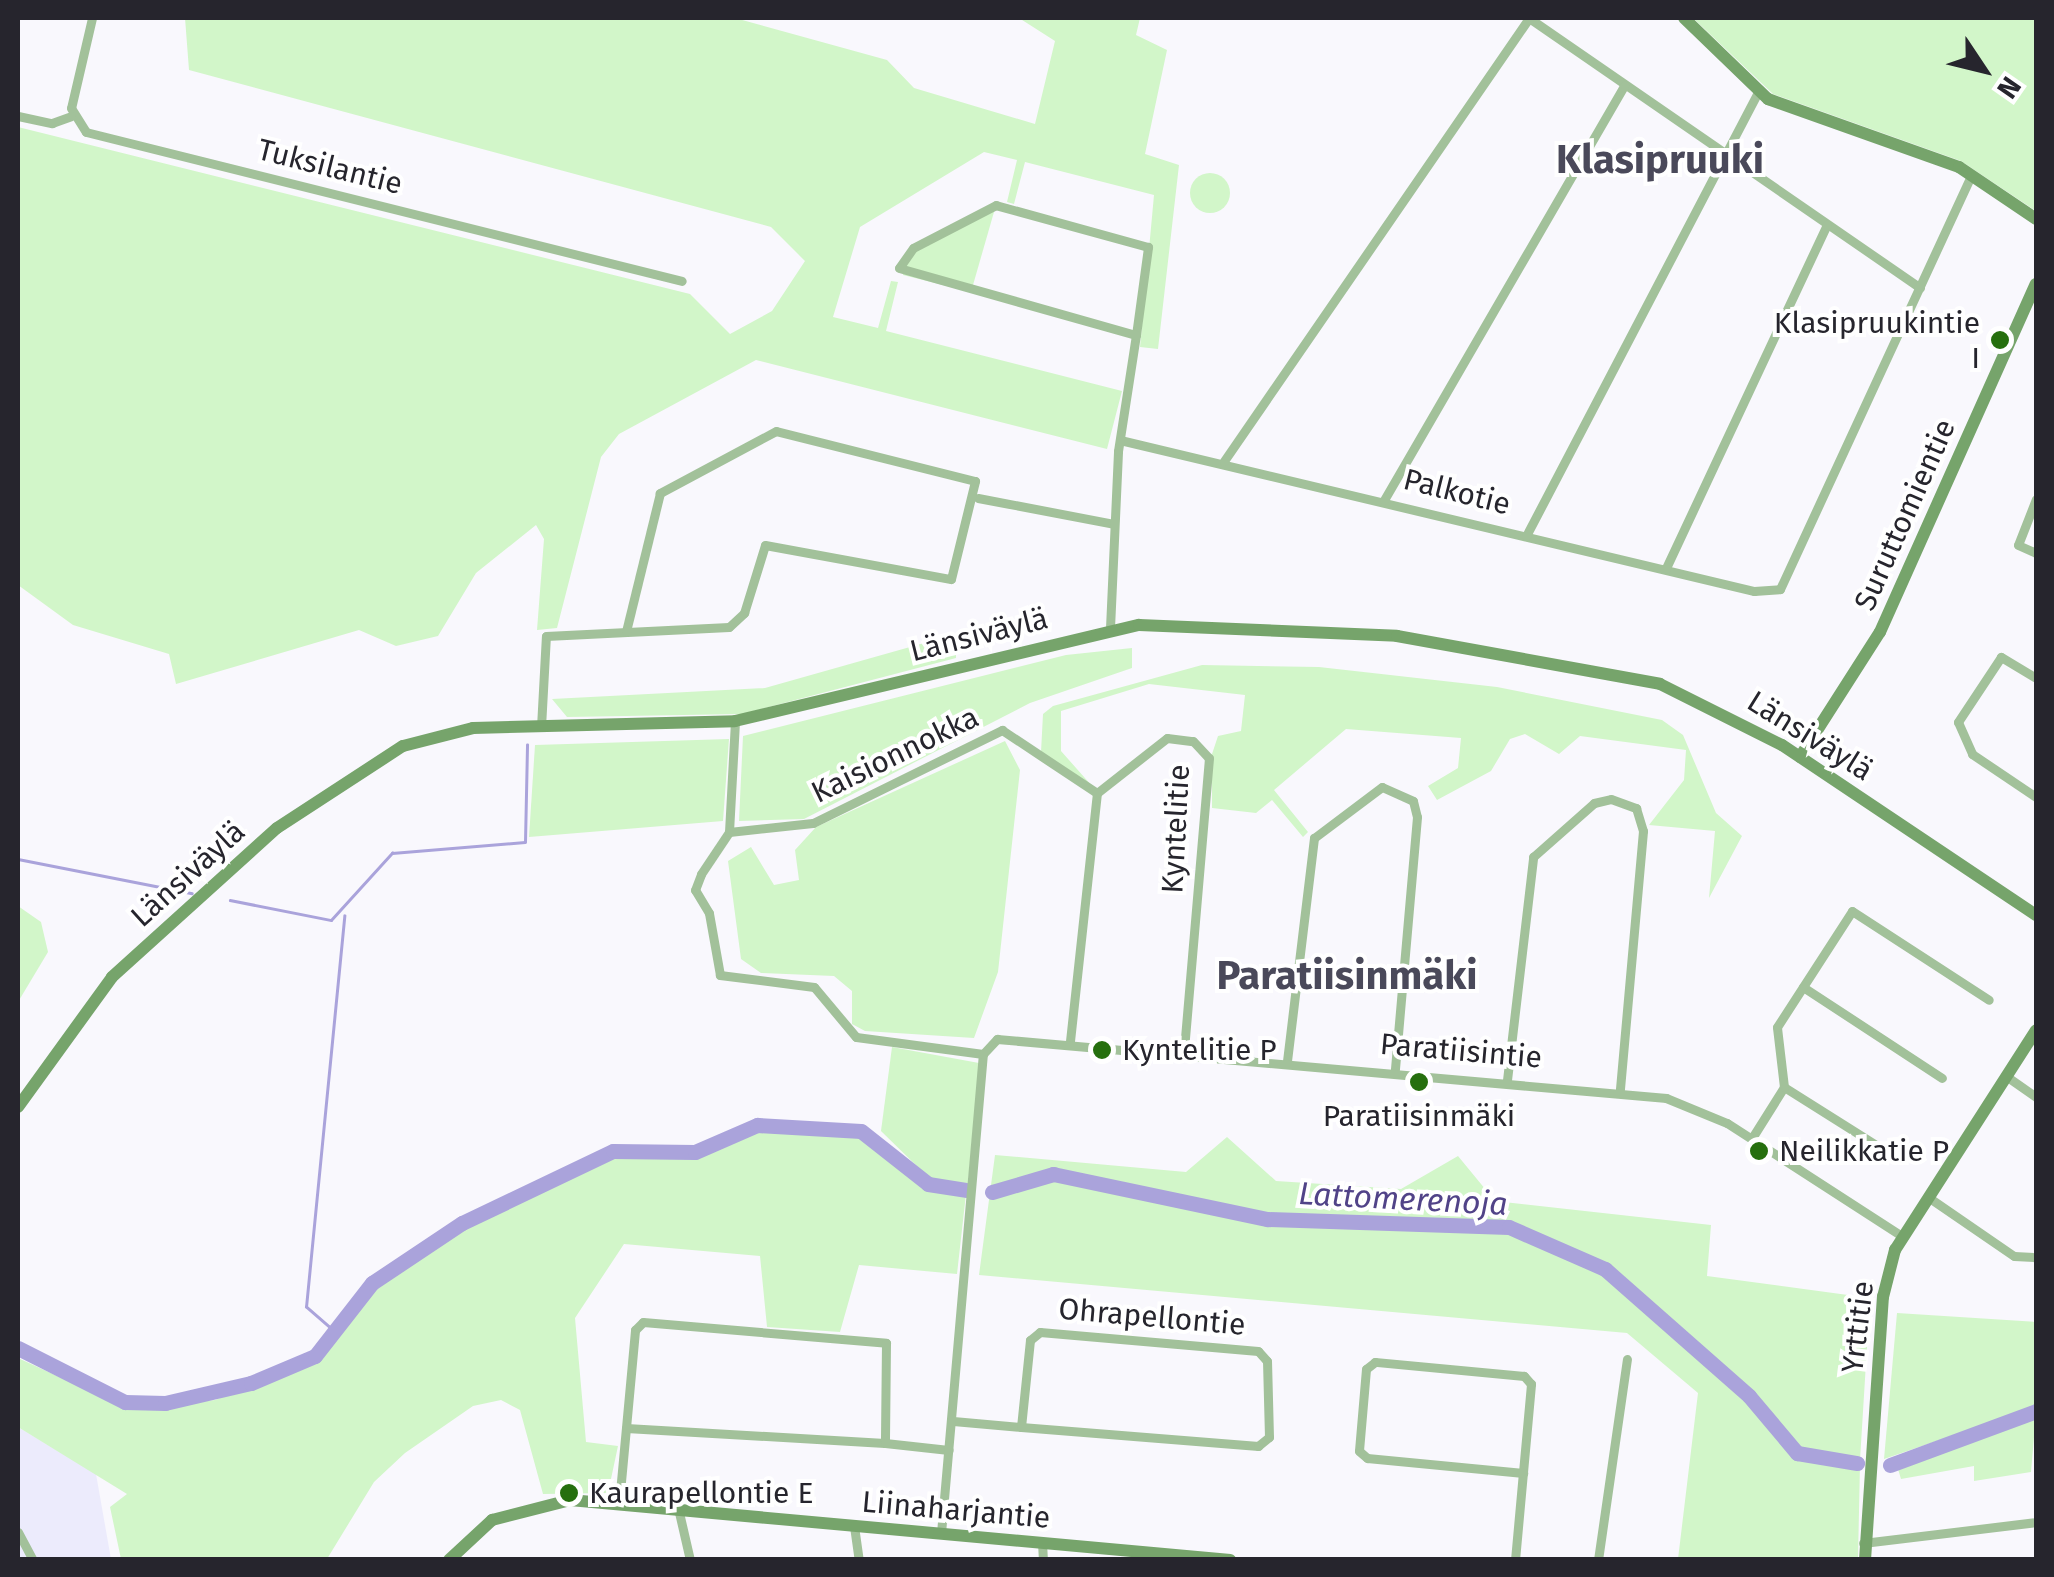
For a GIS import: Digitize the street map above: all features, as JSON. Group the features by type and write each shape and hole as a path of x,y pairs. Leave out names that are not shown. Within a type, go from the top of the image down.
{"main road":[{"path":"1684,18 1758,92 1972,175 2036,219"},
{"name":"Suruttomientie","path":"1800,756 1880,632 2036,284"},
{"name":"Länsiväylä","path":"18,1107 112,977 338,781 428,737 542,727 735,720 1110,628 1201,622 1396,636 1589,666 1679,692 1800,756 2036,915"},
{"name":"Yrttitie","path":"1863,1554 1882,1297 1903,1237 2036,1030"},
{"name":"Liinaharjantie","path":"450,1560 512,1510 619,1503 1230,1560"}],"street":[{"path":"18,116 52,123 71,116 92,18"},
{"path":"1224,461 1529,18 1920,288 1972,175"},
{"path":"1384,500 1624,86"},
{"path":"1526,536 1758,92"},
{"name":"Tuksilantie","path":"71,116 86,132 682,281"},
{"path":"1110,628 1120,440 1136,335 1144,242 996,204 913,248 899,268 1136,335"},
{"path":"1666,568 1827,226"},
{"name":"Palkotie","path":"1120,440 1224,461 1666,568 1780,589 1920,288"},
{"path":"542,727 541,642 626,631 729,626 744,612 765,545 951,579 978,498 969,474 776,430 660,493 626,631"},
{"path":"978,498 1114,524"},
{"path":"2036,499 2018,545 2036,553"},
{"path":"2036,678 2001,657 1958,722 1972,754 2036,797"},
{"path":"735,720 729,832 695,890 710,913 720,975 814,986 856,1036 983,1054 941,1533"},
{"name":"Kaisionnokka","path":"729,832 813,824 1002,730 1097,793"},
{"name":"Kyntelitie","path":"1097,793 1167,738 1194,741 1209,758 1184,1052"},
{"path":"1287,1061 1314,838 1382,788 1413,801 1416,817 1395,1070"},
{"path":"1070,1040 1097,793"},
{"path":"1507,1080 1532,858 1594,803 1611,799 1636,808 1643,832 1620,1091"},
{"path":"1752,1138 1784,1086 1776,1027 1852,910 1989,1000"},
{"path":"1803,988 1942,1078"},
{"name":"Paratiisintie","path":"983,1054 1005,1037 1070,1040 1666,1098 1752,1138 1903,1237"},
{"path":"2006,1076 2036,1097"},
{"path":"1784,1086 1892,1155"},
{"path":"1928,1197 2014,1256 2036,1257"},
{"path":"619,1503 626,1428 644,1322 886,1343 885,1444"},
{"name":"Ohrapellontie","path":"953,1421 1021,1427 1258,1446 1269,1437 1268,1360 1258,1351 1040,1332 1030,1340 1021,1427"},
{"path":"1598,1560 1628,1359"},
{"path":"1515,1560 1523,1473 1531,1384 1524,1376 1375,1362 1366,1369 1359,1451 1367,1458 1523,1473"},
{"path":"626,1428 949,1450"},
{"path":"678,1508 690,1560"},
{"path":"1863,1554 2036,1522"},
{"path":"854,1526 860,1560"},
{"path":"18,1532 33,1560"},
{"path":"1042,1542 1044,1560"}],"shaded area":[{"path":"18,1427 96,1474 111,1559 18,1559"}],"green space":[{"path":"185,18 735,18 887,60 914,88 1035,124 1055,41 1019,18 1140,18 1136,35 1167,50 1145,154 1179,165 1158,349 1140,347 1154,195 1025,162 1014,204 1007,202 1017,160 984,152 860,227 833,317 878,328 891,281 898,282 886,331 1122,391 1107,449 756,360 619,434 601,457 557,628 537,630 544,539 536,525 476,573 438,636 396,646 359,630 176,684 169,654 73,625 18,585 18,127 690,294 730,334 772,311 805,261 771,227 189,70"},
{"path":"1693,18 2036,18 2036,211 1961,161 1773,94"},
{"path":"1210,173 1224,179 1230,193 1224,207 1210,213 1196,207 1190,193 1196,179"},
{"path":"996,205 971,292 903,275 907,254"},
{"path":"956,634 956,658 742,714 567,717 552,699 765,688"},
{"path":"1132,648 1132,668 1030,703 804,819 739,821 743,736 1066,655"},
{"path":"1202,665 1319,667 1497,687 1662,720 1683,735 1716,813 1742,836 1709,898 1715,831 1649,825 1684,780 1686,750 1580,736 1559,754 1525,734 1510,739 1491,771 1437,800 1428,786 1458,768 1461,738 1346,729 1274,790 1308,832 1303,837 1272,800 1256,813 1212,808 1212,754 1218,736 1241,731 1245,695 1149,684 1061,711 1061,751 1092,786 1041,752 1043,714 1053,706"},
{"path":"729,739 723,821 529,837 535,745"},
{"path":"1005,741 1020,770 998,972 974,1038 865,1031 852,1024 852,991 834,976 761,973 741,959 728,861 751,847 774,885 799,880 795,850 816,827"},
{"path":"18,906 41,922 48,952 18,1002"},
{"path":"892,1047 979,1063 968,1184 930,1179 881,1131"},
{"path":"752,1131 866,1136 927,1186 966,1194 957,1274 859,1265 840,1332 767,1327 760,1256 624,1244 575,1318 586,1442 618,1446 608,1493 543,1494 520,1410 501,1400 473,1406 405,1453 374,1482 327,1559 121,1559 110,1507 127,1494 18,1427 18,1358 129,1409 215,1400 316,1361 382,1280 439,1240 622,1154 690,1157"},
{"path":"1227,1137 1276,1181 1401,1189 1458,1156 1495,1201 1711,1225 1707,1276 1870,1298 1860,1460 1839,1461 1860,1465 1858,1559 1678,1559 1698,1393 1627,1333 979,1275 995,1155 1186,1172"},
{"path":"1897,1313 2036,1322 2036,1407 1884,1459"},
{"path":"2036,1414 2031,1472 1974,1481 1974,1466 1901,1479 1898,1469 1921,1457"}],"waterway":[{"path":"230,900 331,920 392,853 525,842 527,745"},
{"path":"18,859 192,893"},
{"path":"335,1332 306,1307 344,916"},
{"name":"Lattomerenoja","path":"18,1348 125,1402 165,1403 251,1383 315,1356 372,1283 462,1223 613,1151 695,1152 757,1125 861,1131 928,1184 966,1190"},
{"name":"Lattomerenoja","path":"992,1192 1053,1174 1267,1219 1509,1227 1605,1269 1749,1396 1797,1453 1857,1463"},
{"name":"Lattomerenoja","path":"1890,1465 2036,1411"}],"place":[{"name":"Klasipruukintie I","path":"2000,340"},
{"name":"Kyntelitie P","path":"1102,1050"},
{"name":"Paratiisinmäki","path":"1419,1082"},
{"name":"Neilikkatie P","path":"1759,1151"},
{"name":"Kaurapellontie E","path":"569,1493"}],"district":[{"name":"Klasipruuki","path":"1660,160"},
{"name":"Paratiisinmäki","path":"1347,976"}]}
